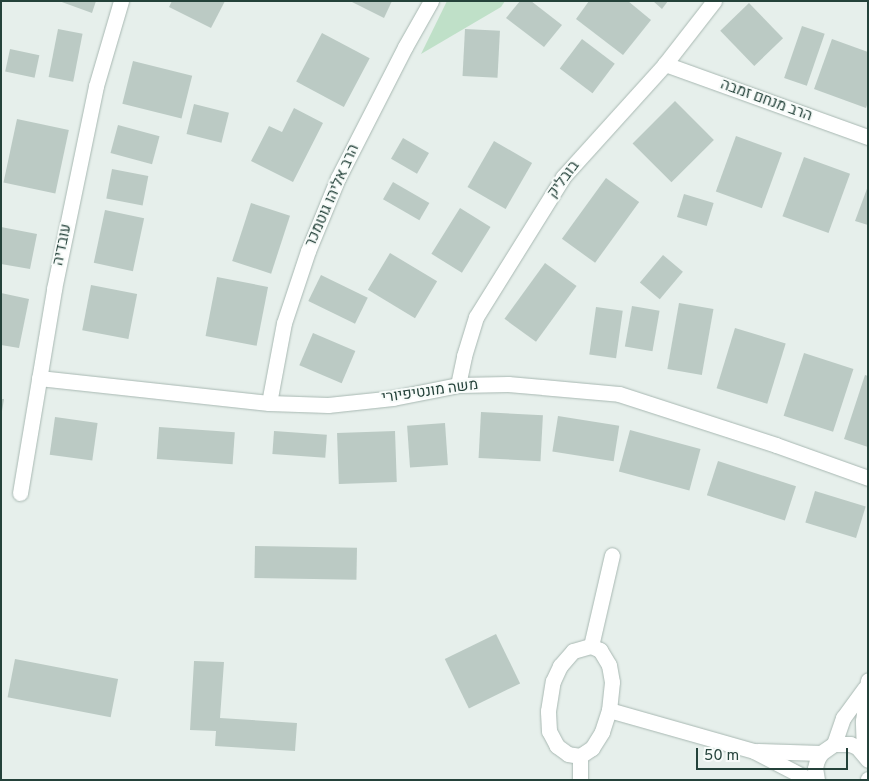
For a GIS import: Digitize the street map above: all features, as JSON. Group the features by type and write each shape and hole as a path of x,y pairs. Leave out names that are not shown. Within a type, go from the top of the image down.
{"street":[{"name":"עובדיה","path":"20,492 54,289 96,86 121,1"},
{"name":"הרב אליהו גוטמכר","path":"269,403 284,323 308,251 338,178 405,47 431,1"},
{"name":"בובליק","path":"458,385 464,356 476,317 563,177 665,64 714,1"},
{"name":"הרב מנחם זמבה","path":"665,64 868,137"},
{"name":"משה מונטיפיורי","path":"39,378 269,403 328,404 394,398 458,385 508,384 619,394 776,445 868,478"},
{"path":"591,646 612,555"},
{"path":"591,646 600,650 609,665 612,682 609,710 602,732 592,748 580,756 568,754 557,746 549,731 548,712 554,680 560,666 573,651 591,646"},
{"path":"834,744 843,718 867,683"},
{"path":"866,756 867,683"},
{"path":"609,710 754,751 810,780"},
{"path":"817,780 815,768 821,753 834,744 850,744 866,756"},
{"path":"754,751 821,753"},
{"path":"580,756 580,780"}],"green space":[{"path":"447,1 505,1 501,7 421,54"}],"building":[{"path":"59,1 96,1 92,13"},
{"path":"172,1 225,1 211,28 169,7"},
{"path":"350,1 392,1 384,18"},
{"path":"520,1 531,1 562,25 544,47 506,18"},
{"path":"589,1 628,1 651,20 623,55 576,19"},
{"path":"653,1 668,1 662,9"},
{"path":"749,3 783,38 754,66 720,31"},
{"path":"802,26 825,34 807,86 784,78"},
{"path":"58,29 83,34 73,82 49,77"},
{"path":"465,29 500,31 497,78 463,76"},
{"path":"322,33 370,58 344,107 296,82"},
{"path":"582,39 615,64 592,93 560,69"},
{"path":"832,39 868,52 868,102 866,108 814,89"},
{"path":"10,49 39,55 35,78 5,71"},
{"path":"133,61 192,76 182,118 122,104"},
{"path":"675,101 714,140 671,182 633,143"},
{"path":"194,104 229,113 221,143 187,134"},
{"path":"294,108 323,123 293,182 251,161 269,126 282,132"},
{"path":"17,119 69,130 55,194 3,183"},
{"path":"118,125 160,136 152,164 110,153"},
{"path":"736,136 782,153 762,208 716,191"},
{"path":"403,138 429,153 417,174 391,159"},
{"path":"494,141 532,163 506,209 468,187"},
{"path":"804,157 850,174 828,233 782,216"},
{"path":"112,169 148,176 143,206 106,198"},
{"path":"606,178 639,202 595,263 562,239"},
{"path":"393,182 429,203 419,220 383,199"},
{"path":"868,186 868,225 855,221"},
{"path":"684,194 714,203 707,226 677,217"},
{"path":"251,203 290,216 271,274 232,261"},
{"path":"460,208 491,227 462,273 431,254"},
{"path":"105,210 144,218 133,271 94,263"},
{"path":"1,227 37,234 30,269 1,264"},
{"path":"390,253 437,281 415,318 368,290"},
{"path":"663,255 683,272 660,299 640,283"},
{"path":"545,263 577,286 536,342 504,319"},
{"path":"321,275 368,298 355,324 308,301"},
{"path":"217,277 268,287 257,346 206,336"},
{"path":"91,285 137,294 128,339 82,330"},
{"path":"1,293 29,299 19,348 1,345"},
{"path":"679,303 713,309 702,375 667,369"},
{"path":"632,306 660,311 652,351 625,346"},
{"path":"596,307 623,311 616,358 589,355"},
{"path":"735,328 786,343 767,404 717,388"},
{"path":"313,333 355,351 342,383 299,365"},
{"path":"804,353 853,369 833,432 784,416"},
{"path":"865,375 868,376 868,447 844,439"},
{"path":"1,399 4,399 2,411 1,411"},
{"path":"481,412 543,415 541,461 479,458"},
{"path":"558,416 619,426 614,461 552,452"},
{"path":"55,417 98,423 92,461 50,455"},
{"path":"445,423 448,465 410,468 407,426"},
{"path":"159,427 235,432 233,464 157,459"},
{"path":"630,430 701,449 689,490 619,472"},
{"path":"274,431 327,435 325,458 272,454"},
{"path":"395,431 397,482 339,484 337,433"},
{"path":"718,461 796,486 785,521 707,495"},
{"path":"815,491 866,506 856,538 805,523"},
{"path":"255,546 357,548 356,580 254,578"},
{"path":"496,634 520,683 469,708 445,659"},
{"path":"15,659 118,679 111,717 8,697"},
{"path":"194,661 224,662 220,718 297,723 295,751 215,746 216,731 190,730"}]}
